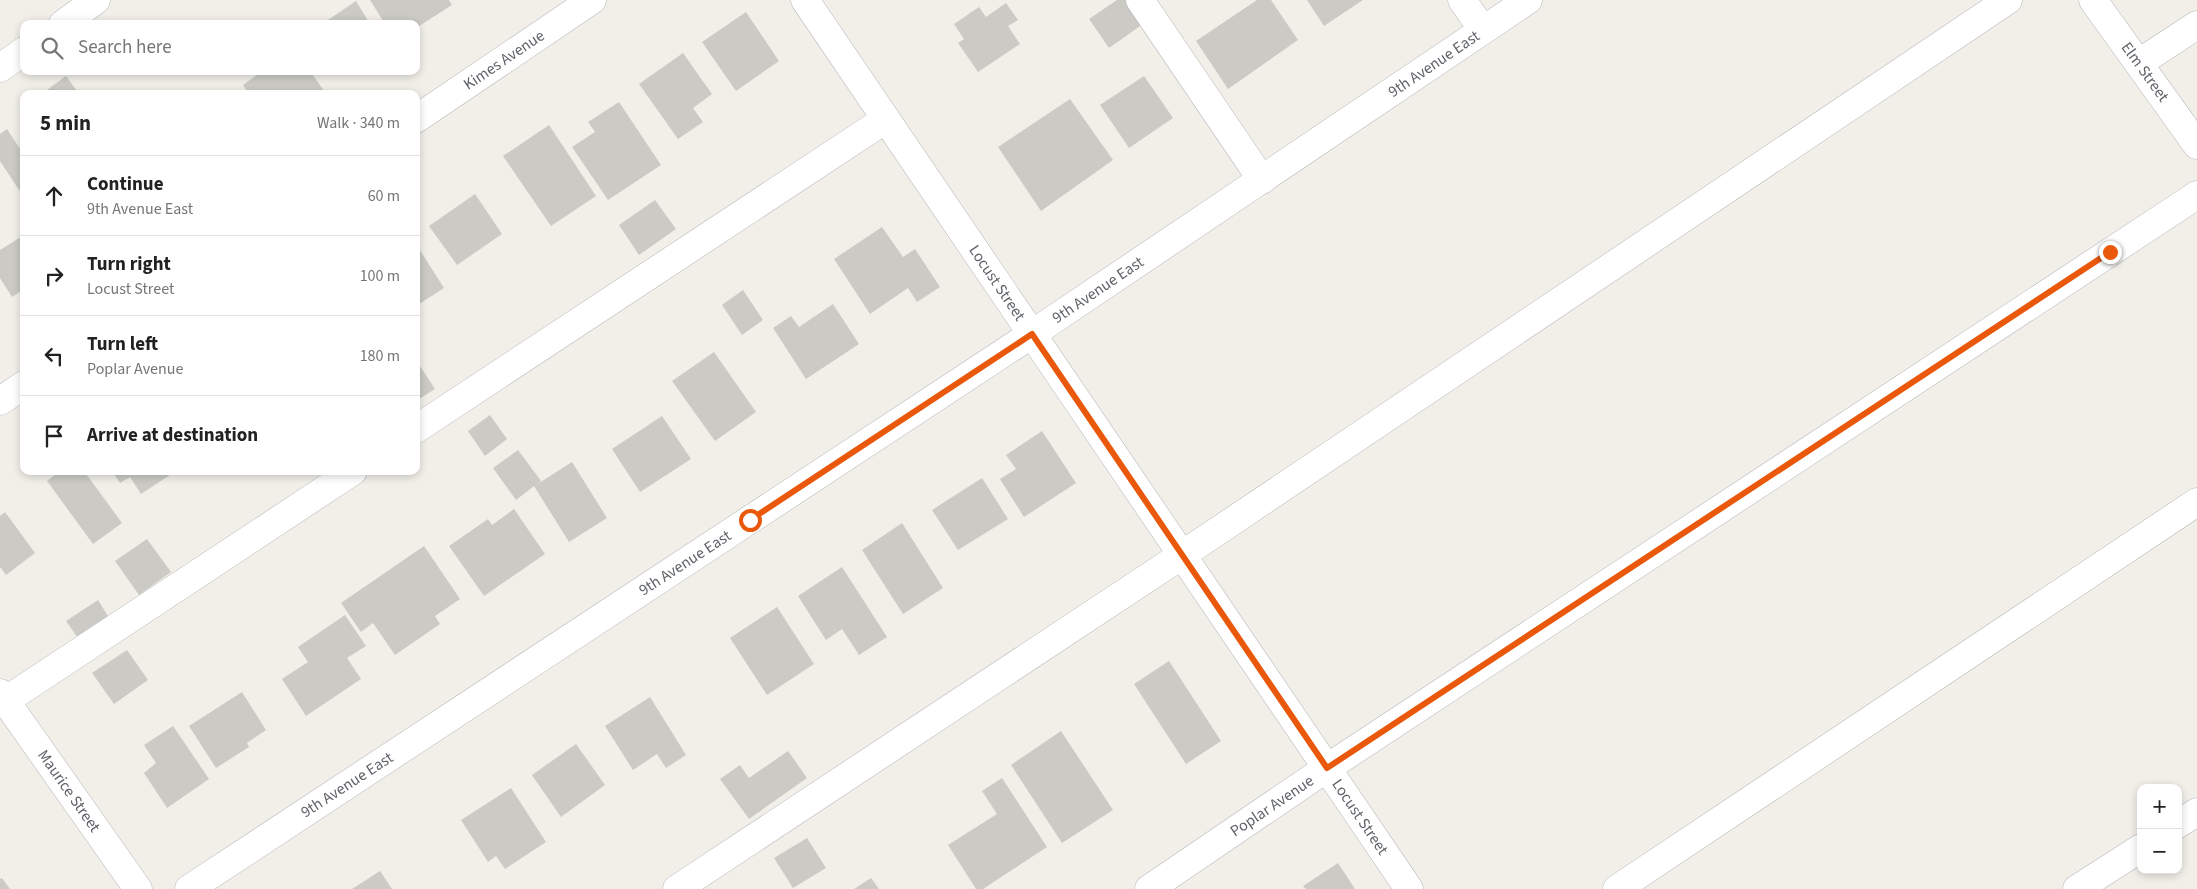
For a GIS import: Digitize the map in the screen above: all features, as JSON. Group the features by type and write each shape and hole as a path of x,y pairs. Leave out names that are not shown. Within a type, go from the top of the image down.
{"street":[{"path":"68,20 96,0"},
{"name":"Kimes Avenue","path":"420,116 592,0"},
{"name":"Locust Street","path":"805,0 1409,889"},
{"path":"1140,0 1262,180"},
{"path":"1462,0 1483,30"},
{"name":"9th Avenue East","path":"189,889 1032,334 1528,0"},
{"path":"677,889 1182,555 2008,0"},
{"name":"Elm Street","path":"2093,0 2197,145"},
{"path":"2140,63 2197,24"},
{"path":"0,68 20,54"},
{"path":"420,426 886,119"},
{"name":"Poplar Avenue","path":"1149,889 1327,768 2197,195"},
{"path":"0,401 20,388"},
{"path":"2,697 347,475"},
{"path":"1617,889 2197,502"},
{"name":"Maurice Street","path":"2,697 138,889"},
{"path":"2182,821 2197,812"},
{"path":"2077,889 2137,851"}],"building":[{"path":"370,0 449,0 452,5 420,25 420,20 382,20"},
{"path":"1117,0 1127,0 1143,24 1109,48 1089,19"},
{"path":"1257,0 1271,0 1298,40 1228,89 1196,41"},
{"path":"1307,0 1363,0 1324,26"},
{"path":"356,1 368,20 328,20"},
{"path":"1006,3 1018,20 1008,26 1020,44 978,72 958,43 964,39 954,24 979,7 986,17"},
{"path":"746,12 779,61 736,91 702,42"},
{"path":"683,53 712,94 693,108 703,122 678,139 639,84"},
{"path":"257,75 313,75 323,90 246,90 243,85"},
{"path":"66,76 76,90 47,90"},
{"path":"1144,76 1173,118 1129,148 1100,105"},
{"path":"1070,99 1113,160 1041,211 998,147"},
{"path":"619,102 661,165 608,200 572,147 595,132 588,122"},
{"path":"549,125 596,196 551,226 503,156"},
{"path":"7,129 20,149 19,190 0,161 0,134"},
{"path":"475,194 502,234 457,265 429,226"},
{"path":"655,200 676,229 639,255 619,225"},
{"path":"882,227 903,257 915,249 940,287 917,302 908,288 870,314 834,259"},
{"path":"20,238 20,292 12,297 0,278 0,250"},
{"path":"420,250 444,288 420,303"},
{"path":"743,290 763,320 742,335 722,305"},
{"path":"833,304 859,344 806,379 773,328 791,316 799,327"},
{"path":"714,352 756,412 715,441 672,381"},
{"path":"420,366 435,389 420,398"},
{"path":"490,415 507,439 485,456 468,431"},
{"path":"662,416 691,459 640,492 612,449"},
{"path":"1042,431 1076,483 1024,517 1000,479 1016,469 1006,455"},
{"path":"518,450 541,481 536,485 572,462 607,518 569,542 534,486 516,500 493,468"},
{"path":"55,475 87,475 122,523 93,544 47,481"},
{"path":"115,475 170,475 141,494 130,477 120,483"},
{"path":"982,478 1008,519 958,550 932,510"},
{"path":"514,509 545,554 484,596 449,546 488,519 492,525"},
{"path":"5,512 35,553 6,575 0,567 0,516"},
{"path":"902,523 943,588 903,614 862,550"},
{"path":"147,539 171,572 139,595 115,561"},
{"path":"424,546 460,599 435,616 440,624 395,655 373,623 361,632 341,603"},
{"path":"842,567 887,637 859,655 842,629 826,640 798,596"},
{"path":"98,600 111,621 80,641 66,621"},
{"path":"777,607 814,664 767,695 730,638"},
{"path":"345,615 366,646 347,658 361,679 306,716 282,679 308,662 298,647"},
{"path":"127,650 148,680 114,704 92,673"},
{"path":"1169,661 1221,741 1186,764 1134,684"},
{"path":"242,692 266,730 247,743 249,747 216,768 189,726"},
{"path":"650,697 686,755 666,768 657,754 633,770 605,726"},
{"path":"173,726 209,779 167,808 144,773 156,763 144,745"},
{"path":"1061,731 1113,810 1062,843 1011,765"},
{"path":"576,744 605,785 561,817 532,775"},
{"path":"788,751 807,778 749,819 720,779 740,765 749,778"},
{"path":"1002,778 1047,847 983,889 976,889 948,845 997,814 982,791"},
{"path":"511,788 546,842 505,869 496,856 488,862 461,820"},
{"path":"807,838 826,868 793,888 774,858"},
{"path":"1338,863 1355,889 1306,889 1303,886"},
{"path":"380,871 392,889 352,889"},
{"path":"2,878 10,889 0,889 0,879"},
{"path":"871,878 879,889 854,889"}],"route":[{"path":"750,520 1032,334 1327,768 2110,252"}]}
